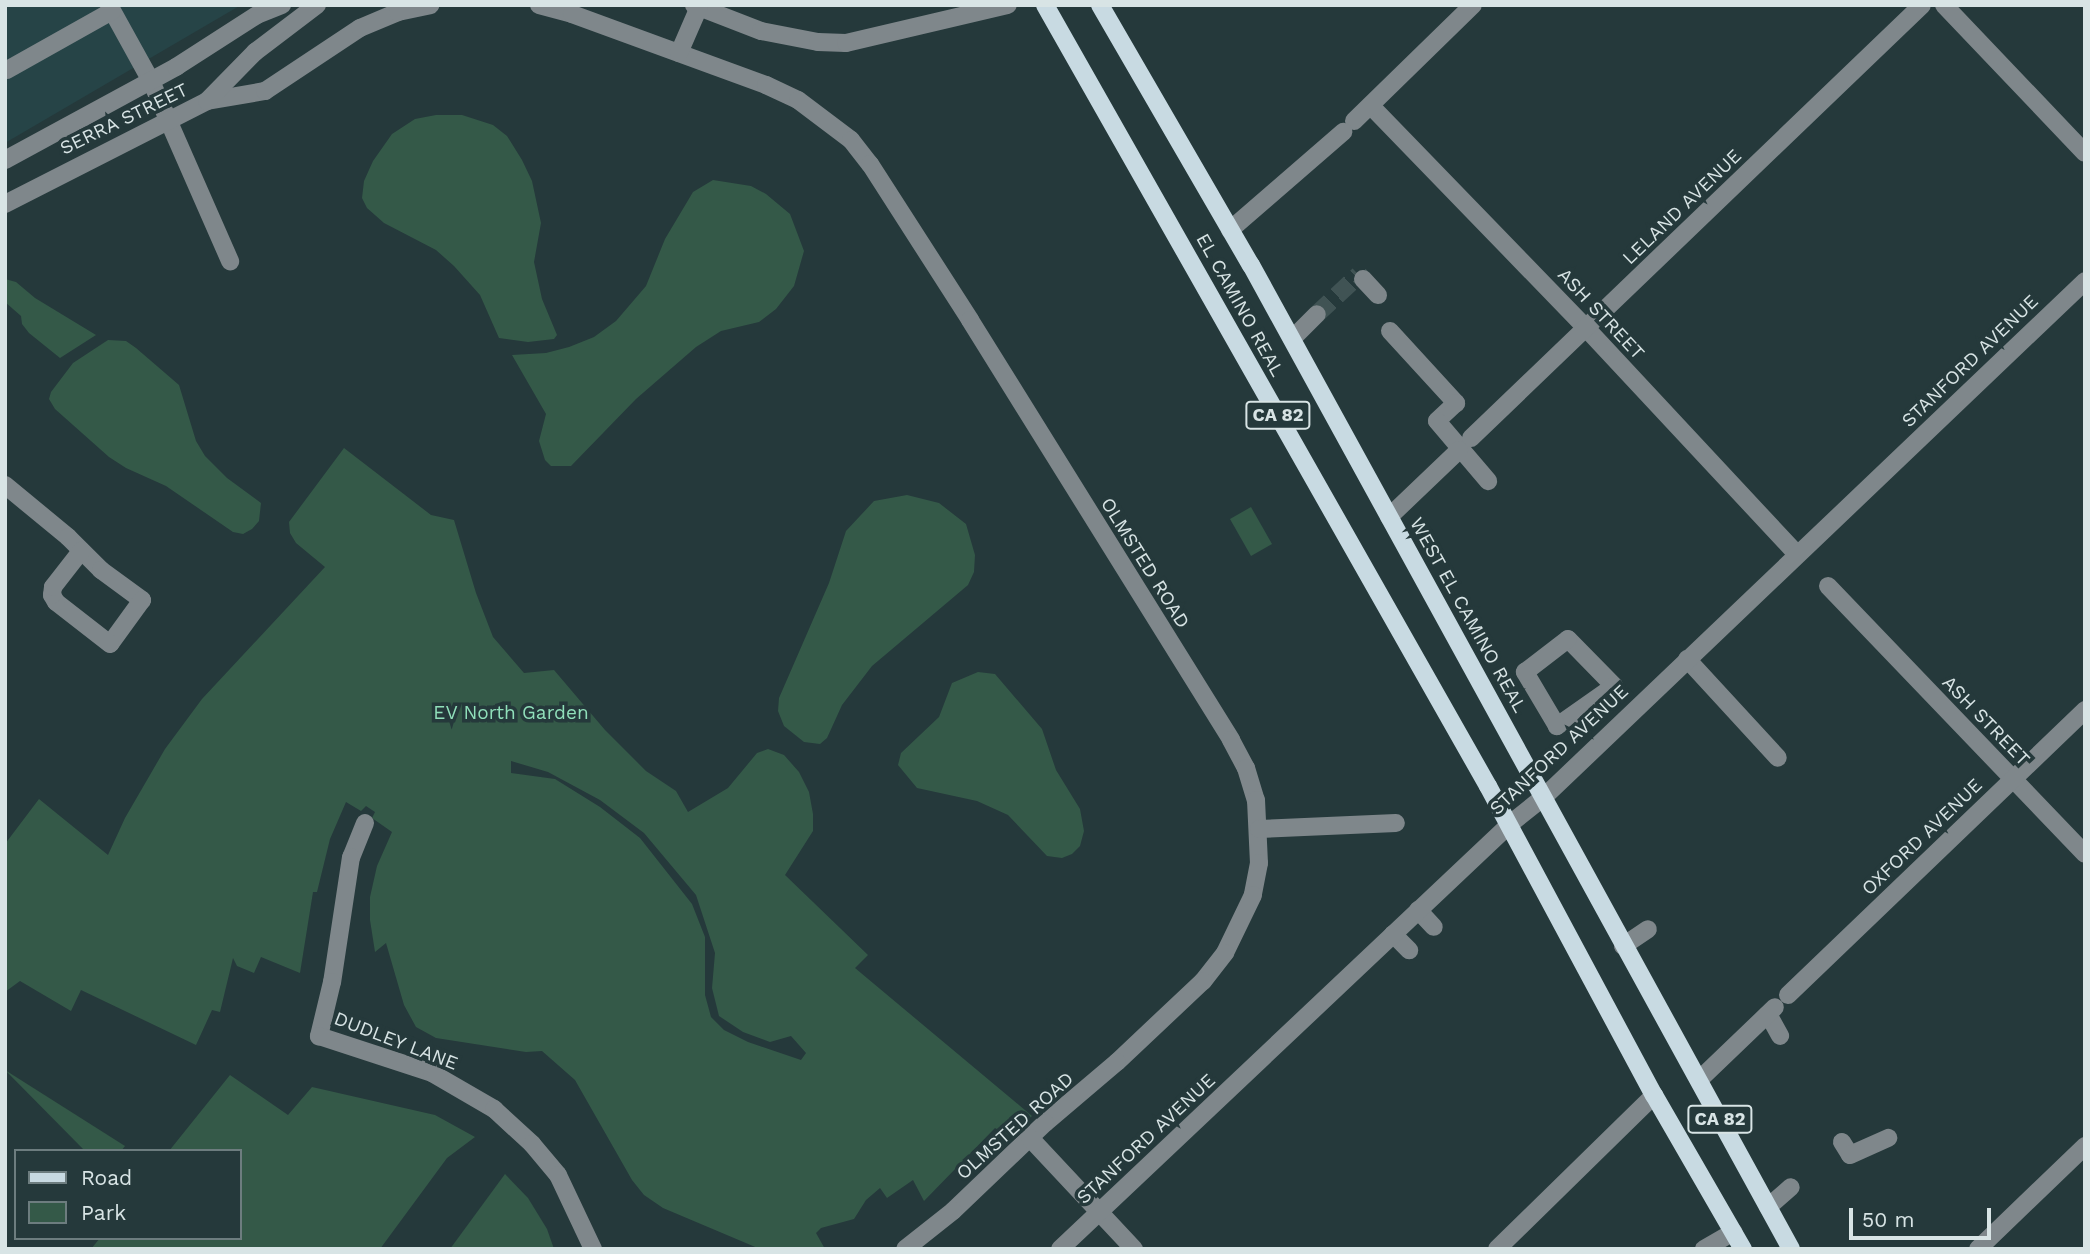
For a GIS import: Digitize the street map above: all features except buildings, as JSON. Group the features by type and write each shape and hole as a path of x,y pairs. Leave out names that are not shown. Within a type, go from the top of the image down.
{"main road":[{"name":"EL CAMINO REAL","path":"1045,5 1510,824"},
{"name":"WEST EL CAMINO REAL","path":"1100,5 1292,340 1545,796 1623,946 1791,1249"},
{"name":"CA 82","path":"1510,824 1654,1095 1743,1249"}],"street":[{"name":"SERRA STREET","path":"5,160 151,81 257,15 282,5"},
{"name":"SERRA STREET","path":"5,204 207,101 255,52 317,5"},
{"path":"207,101 265,91 300,76 360,28 398,12 430,5"},
{"name":"OLMSTED ROAD","path":"539,5 766,85 798,100 851,140 870,164 1231,740 1246,768 1256,800 1259,863 1252,895 1225,953 1203,981 1117,1062 1030,1138 953,1211 905,1249"},
{"path":"679,53 697,6 761,31 818,42 846,43 1008,5"},
{"path":"1230,230 1371,106 1473,5"},
{"name":"LELAND AVENUE","path":"1389,517 1922,5"},
{"path":"1944,5 2085,153"},
{"path":"7,70 110,8 151,81 178,149 230,261"},
{"name":"ASH STREET","path":"1371,106 1586,328 1797,554"},
{"path":"1363,279 1378,295"},
{"name":"STANFORD AVENUE","path":"1060,1249 1510,824 1545,796 2085,281"},
{"path":"1292,340 1317,314"},
{"path":"1390,331 1456,403 1437,421 1465,444 1488,481"},
{"path":"5,485 142,600 110,644 56,602 53,587 81,551"},
{"name":"ASH STREET","path":"1828,586 2085,854"},
{"path":"1568,639 1614,686 1557,726 1525,672 1568,639"},
{"path":"1687,659 1777,758"},
{"name":"OXFORD AVENUE","path":"1699,1080 2085,710"},
{"name":"DUDLEY LANE","path":"365,822 352,857 332,982 319,1036 432,1073 494,1109 531,1144 558,1175 593,1249"},
{"path":"1259,829 1396,823"},
{"path":"1418,910 1434,927"},
{"path":"1623,946 1648,929"},
{"path":"1393,934 1409,950"},
{"path":"1777,1005 1780,1036"},
{"path":"1497,1249 1654,1095"},
{"path":"1030,1138 1134,1249"},
{"path":"1842,1142 1850,1155 1888,1138"},
{"path":"1979,1249 2085,1146"},
{"path":"1768,1207 1791,1187"},
{"path":"1704,1249 1734,1232"}],"shaded area":[{"path":"5,5 241,5 5,143"}],"green space":[{"path":"436,115 462,115 493,125 507,136 522,160 532,181 541,223 534,262 542,299 557,335 554,339 528,342 499,338 480,295 454,266 436,250 384,223 367,208 362,198 364,181 373,161 392,134 415,119"},
{"path":"713,180 751,186 766,194 790,214 804,251 794,286 776,309 759,322 721,331 696,347 636,399 571,466 551,466 545,460 539,441 546,414 512,355 546,353 569,347 594,337 616,321 646,286 665,239 693,192"},
{"path":"5,279 16,282 35,298 96,335 60,358 29,333 22,324 21,316 5,302"},
{"path":"108,340 126,341 179,385 196,441 205,456 227,478 261,503 259,521 252,529 243,534 233,532 166,486 126,468 109,457 55,409 49,399 51,392 73,363"},
{"name":"EV North Garden","path":"344,448 431,515 454,520 476,593 493,637 524,673 554,670 605,730 646,771 676,791 688,812 728,788 757,753 768,749 784,755 799,772 809,792 813,814 813,831 785,875 868,955 855,968 1032,1116 1010,1137 995,1128 924,1201 913,1180 887,1198 880,1188 866,1200 854,1219 821,1228 816,1233 825,1249 760,1249 663,1208 644,1195 632,1180 575,1080 542,1051 526,1052 436,1038 416,1027 404,1005 386,943 375,952 370,920 370,897 377,866 392,832 372,818 375,812 366,806 361,811 346,802 330,839 317,892 313,892 300,973 261,957 254,973 237,966 233,958 220,1012 212,1010 196,1045 81,990 71,1011 20,981 5,992 5,844 39,799 108,855 125,818 165,749 202,699 325,567 296,543 290,533 289,522","holes":["511,761 548,772 600,800 644,833 696,895 715,953 712,988 719,1016 743,1032 770,1042 791,1036 806,1053 801,1060 748,1042 724,1030 711,1017 705,995 705,937 692,904 640,838 600,807 555,779 511,773"]},
{"path":"907,495 939,503 966,524 975,555 974,572 968,585 872,666 842,705 827,738 820,744 804,742 784,726 778,711 779,698 829,583 846,531 874,501"},
{"path":"1251,507 1272,544 1251,556 1230,519"},
{"path":"978,672 995,674 1042,729 1056,770 1080,809 1084,831 1080,846 1072,854 1062,858 1047,856 1008,815 977,801 917,788 898,765 901,753 939,717 952,683"},
{"path":"5,1070 125,1146 123,1149 83,1149"},
{"path":"230,1075 288,1115 312,1087 435,1115 475,1137 447,1158 380,1249 91,1249 98,1240 242,1240 242,1149 171,1149"},
{"path":"505,1174 528,1198 547,1229 554,1249 450,1249"}],"tunnel":[{"path":"1317,314 1359,275 1363,279"}]}
